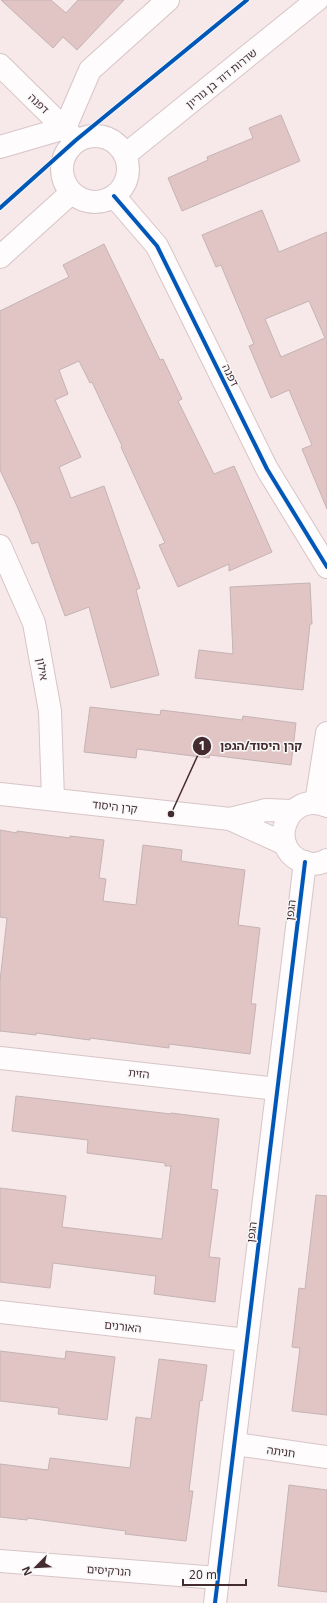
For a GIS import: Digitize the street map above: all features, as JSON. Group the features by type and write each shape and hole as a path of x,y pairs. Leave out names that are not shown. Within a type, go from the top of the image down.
{"street":[{"path":"0,146 71,135 91,137 99,136 107,139 117,146 125,155 127,164 128,173 125,182 114,196 106,201 97,202 79,198 71,192 65,181 62,169 63,160 67,152 71,135 90,70 168,0"},
{"name":"שדרות דוד בן גוריון","path":"125,155 317,0"},
{"name":"דפנה","path":"0,65 71,135"},
{"path":"0,257 71,192"},
{"name":"דפנה","path":"114,196 157,246 267,469 327,567"},
{"name":"אילון","path":"0,546 34,623 50,711 53,799"},
{"path":"327,733 322,805 300,806 293,811 284,825 283,835 285,844 296,859 315,864 327,860"},
{"name":"קרן היסוד","path":"0,794 230,819 285,844"},
{"name":"קרן היסוד","path":"230,819 266,810 293,811"},
{"name":"הגפן","path":"215,1603 305,862"},
{"name":"הזית","path":"0,1058 277,1089"},
{"name":"האורנים","path":"0,1312 247,1340"},
{"name":"חניתה","path":"235,1444 327,1457"},
{"name":"הנרקיסים","path":"0,1561 218,1578"}],"building":[{"path":"1,0 51,0 66,13 78,0 124,0 77,50 63,37 53,48"},
{"path":"281,115 300,161 182,211 168,178 208,160 207,157 253,138 249,128"},
{"path":"262,210 279,252 327,232 327,509 302,449 312,445 289,390 271,398 249,346 254,344 221,265 216,267 202,235","holes":["309,301 325,338 281,357 265,319"]},
{"path":"104,244 160,360 163,359 182,399 178,401 214,474 234,466 272,552 229,571 229,564 178,587 159,545 165,543 92,382 90,383 79,361 59,370 68,394 55,400 81,457 59,467 71,498 104,486 140,588 136,590 159,675 111,688 89,607 65,616 38,542 32,544 17,506 0,470 0,311 69,277 63,265"},
{"path":"310,583 312,624 310,624 303,690 195,678 199,650 233,654 230,587"},
{"path":"90,707 160,715 161,710 242,720 243,716 296,723 291,765 210,755 209,758 137,749 136,758 84,752"},
{"path":"0,830 17,833 17,831 70,838 70,836 104,840 99,878 106,879 103,901 136,905 143,845 182,850 181,861 245,870 238,925 260,928 251,1004 256,1004 250,1054 169,1044 169,1048 90,1038 90,1040 36,1033 36,1035 0,1031 0,981 7,918 0,917"},
{"path":"16,1096 219,1119 211,1189 218,1190 209,1257 220,1258 215,1302 154,1294 156,1276 53,1263 50,1288 0,1282 0,1188 66,1196 62,1227 162,1239 171,1166 165,1166 165,1163 87,1153 88,1140 12,1131"},
{"path":"316,1195 327,1196 327,1415 292,1411 300,1348 292,1347 299,1288 305,1289"},
{"path":"0,1351 65,1359 66,1351 115,1357 107,1420 58,1414 59,1408 0,1401"},
{"path":"159,1359 207,1365 202,1401 200,1400 189,1491 193,1491 186,1541 125,1534 126,1531 27,1518 27,1520 0,1517 0,1464 48,1470 50,1458 130,1468 136,1417 151,1419"},
{"path":"289,1485 327,1490 327,1592 278,1586"}],"cycle path":[{"path":"0,208 76,140 247,0"},
{"path":"114,196 157,246 267,469 327,567"},
{"path":"215,1603 305,862"}],"place":[{"name":"קרן היסוד/הגפן","path":"171,814"}]}
